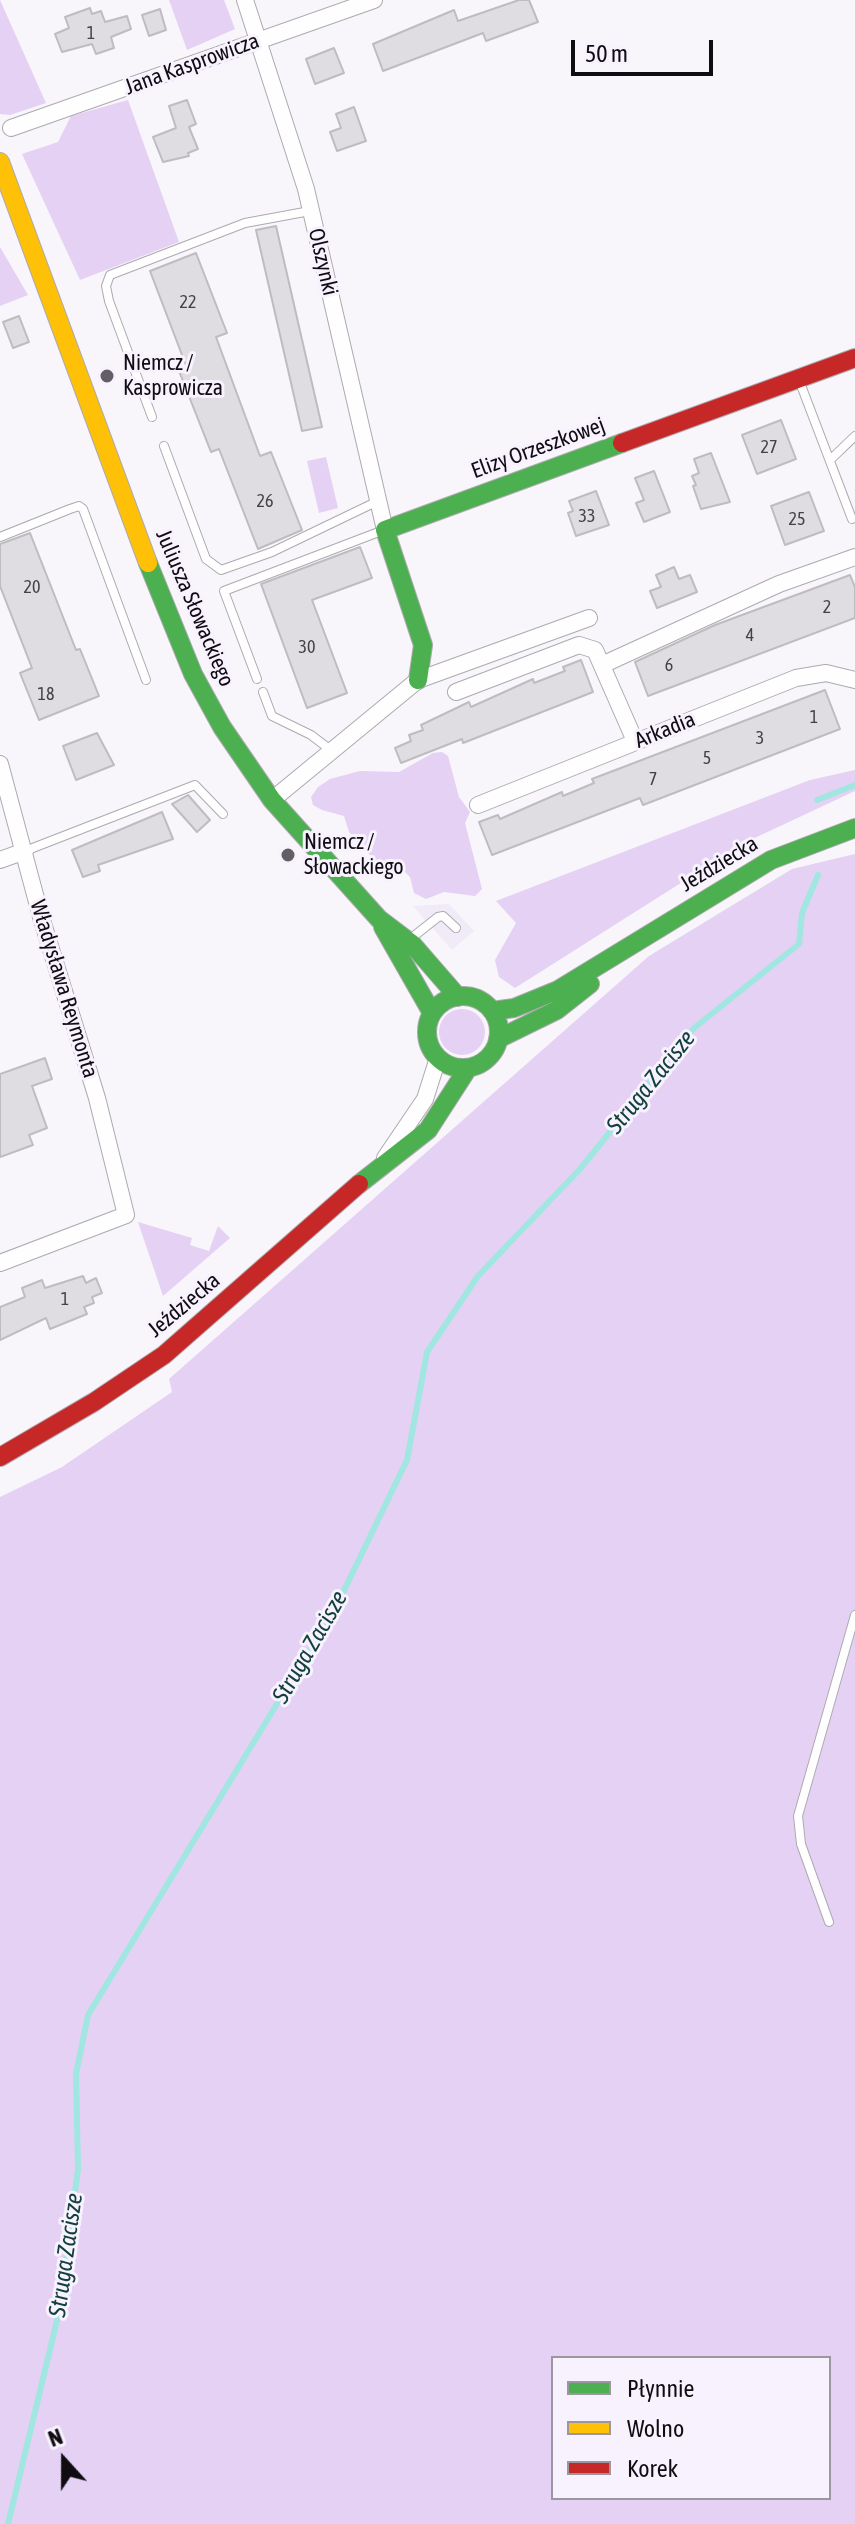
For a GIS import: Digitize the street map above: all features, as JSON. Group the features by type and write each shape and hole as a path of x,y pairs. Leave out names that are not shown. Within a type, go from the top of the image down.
{"street":[{"name":"Olszynki","path":"245,0 311,211 385,530"},
{"name":"Jana Kasprowicza","path":"11,128 374,0"},
{"name":"Juliusza Słowackiego","path":"0,162 193,674 222,727 272,800 379,919 408,941 458,997"},
{"name":"Juliusza Słowackiego","path":"0,203 40,272"},
{"name":"Elizy Orzeszkowej","path":"385,530 855,358"},
{"path":"385,530 423,645 418,680"},
{"path":"602,665 779,584 855,557"},
{"path":"272,800 418,680 589,618"},
{"path":"456,692 579,645 595,650 635,741"},
{"name":"Arkadia","path":"478,805 796,678 826,673 855,680"},
{"name":"Władysława Reymonta","path":"0,764 97,1098 126,1215 0,1263"},
{"name":"Jeździecka","path":"492,1011 534,1001 615,957 771,860 855,828"},
{"path":"0,860 25,851"},
{"name":"Juliusza Słowackiego","path":"379,919 432,1013"},
{"name":"Jeździecka","path":"498,1039 557,1010 586,988 615,957"},
{"path":"458,997 482,1002 492,1011 498,1026 498,1039 489,1057 468,1068 454,1067 438,1058 427,1037 432,1013 448,1000 458,997"},
{"name":"Jeździecka","path":"380,1166 425,1099 438,1058"},
{"name":"Jeździecka","path":"0,1457 94,1402 164,1355 380,1166 428,1130 468,1068"}],"lane":[{"path":"152,417 109,301 106,286 110,275 245,223 311,211"},
{"path":"798,379 852,519"},
{"path":"830,460 855,436"},
{"path":"164,446 206,559 221,570 272,552 378,501"},
{"path":"0,537 70,509 83,509 146,680"},
{"path":"257,679 224,591 385,530"},
{"path":"263,692 272,716 311,735 332,751"},
{"path":"25,851 195,785 223,814"},
{"path":"408,941 438,917 443,916 456,928"},
{"path":"829,1922 801,1844 798,1816 855,1615"}],"shaded area":[{"path":"0,0 46,103 10,115 0,114"},
{"path":"169,0 224,0 235,29 187,50"},
{"path":"128,100 179,242 80,280 22,154 58,142 71,116"},
{"path":"0,247 28,295 0,306"},
{"path":"326,457 338,508 319,513 307,461"},
{"path":"442,752 448,756 459,797 470,812 465,823 482,889 475,896 444,892 426,899 414,893 410,877 404,871 377,863 349,832 344,816 313,805 311,797 318,787 330,779 360,771 399,772 433,753"},
{"path":"855,770 855,791 744,843 515,988 499,977 495,960 516,923 496,901 810,780"},
{"path":"855,854 855,2524 0,2524 0,1497 62,1467 172,1392 169,1379 649,956 792,869"},
{"path":"449,904 474,931 452,950 413,906"},
{"path":"462,1009 479,1015 485,1032 479,1049 462,1055 445,1049 439,1032 445,1015"},
{"path":"138,1222 192,1238 190,1245 209,1251 218,1226 230,1238 163,1296"}],"building":[{"path":"519,0 529,0 538,22 486,41 483,33 383,71 373,44 454,10 458,21"},
{"path":"90,8 92,14 101,11 105,22 127,16 131,29 111,37 114,48 96,54 92,44 62,52 55,34 69,28 65,17"},
{"path":"160,9 166,30 149,36 142,15"},
{"path":"334,48 344,73 315,84 306,59"},
{"path":"187,100 196,124 189,127 198,149 188,153 189,156 163,162 153,137 176,128 169,106"},
{"path":"354,107 366,141 337,151 330,132 341,128 336,114"},
{"path":"276,226 322,427 302,431 256,230"},
{"path":"196,253 227,333 216,337 260,456 271,452 302,530 258,549 219,449 211,452 179,371 187,368 150,271"},
{"path":"19,316 29,342 13,348 3,322"},
{"path":"781,420 796,459 757,474 742,435"},
{"path":"711,453 730,502 701,509 693,486 696,485 692,476 699,473 694,459"},
{"path":"654,471 670,512 644,522 636,503 644,500 635,478"},
{"path":"596,491 609,525 576,536 568,513 573,511 569,501"},
{"path":"809,492 824,531 785,545 771,506"},
{"path":"30,533 76,650 80,649 99,696 39,720 20,673 32,668 0,586 0,544"},
{"path":"360,547 372,578 312,600 347,693 307,708 261,584"},
{"path":"674,567 679,579 690,575 697,592 657,608 650,591 661,587 656,575"},
{"path":"850,575 855,587 855,618 648,696 635,662 715,625"},
{"path":"581,660 593,692 463,743 462,739 401,763 395,748 411,741 409,735 423,730 421,725 469,702 471,707 533,679 534,683 565,671 563,667"},
{"path":"825,690 840,729 643,805 640,798 492,855 479,822 498,815 500,819 562,792 563,796 594,783 592,779"},
{"path":"97,733 114,765 76,780 63,746"},
{"path":"188,795 210,820 197,832 172,804"},
{"path":"162,812 173,839 98,865 100,871 83,877 72,850"},
{"path":"45,1058 52,1079 32,1086 47,1128 29,1135 33,1145 0,1157 0,1074"},
{"path":"83,1276 86,1283 96,1278 102,1293 92,1297 94,1303 84,1307 87,1314 50,1329 46,1318 0,1340 0,1307 25,1297 22,1288 42,1280 45,1288"}],"waterway":[{"name":"Struga Zacisze","path":"817,800 855,785"},
{"name":"Struga Zacisze","path":"8,2524 59,2312 78,2169 76,2074 88,2015 337,1605 407,1460 427,1352 478,1276 580,1169 694,1028 799,944 802,913 818,875"}],"traffic: fast":[{"path":"418,680 423,645 385,530 622,443"},
{"path":"148,563 193,674 222,727 272,800 379,919 412,944 458,997"},
{"path":"492,1011 514,1008 558,990 771,860 855,828"},
{"path":"383,927 432,1013"},
{"path":"498,1039 557,1010 590,984"},
{"path":"463,996 483,1002 493,1012 499,1032 493,1052 483,1062 463,1068 443,1062 433,1052 427,1032 433,1012 443,1002 463,996"},
{"path":"359,1184 428,1130 468,1068"}],"traffic: slow":[{"path":"0,162 148,563"}],"traffic: jam":[{"path":"622,443 855,358"},
{"path":"0,1457 94,1402 164,1355 359,1184"}],"place":[{"name":"Niemcz / Kasprowicza","path":"107,376"},
{"name":"Niemcz / Słowackiego","path":"288,855"}]}
